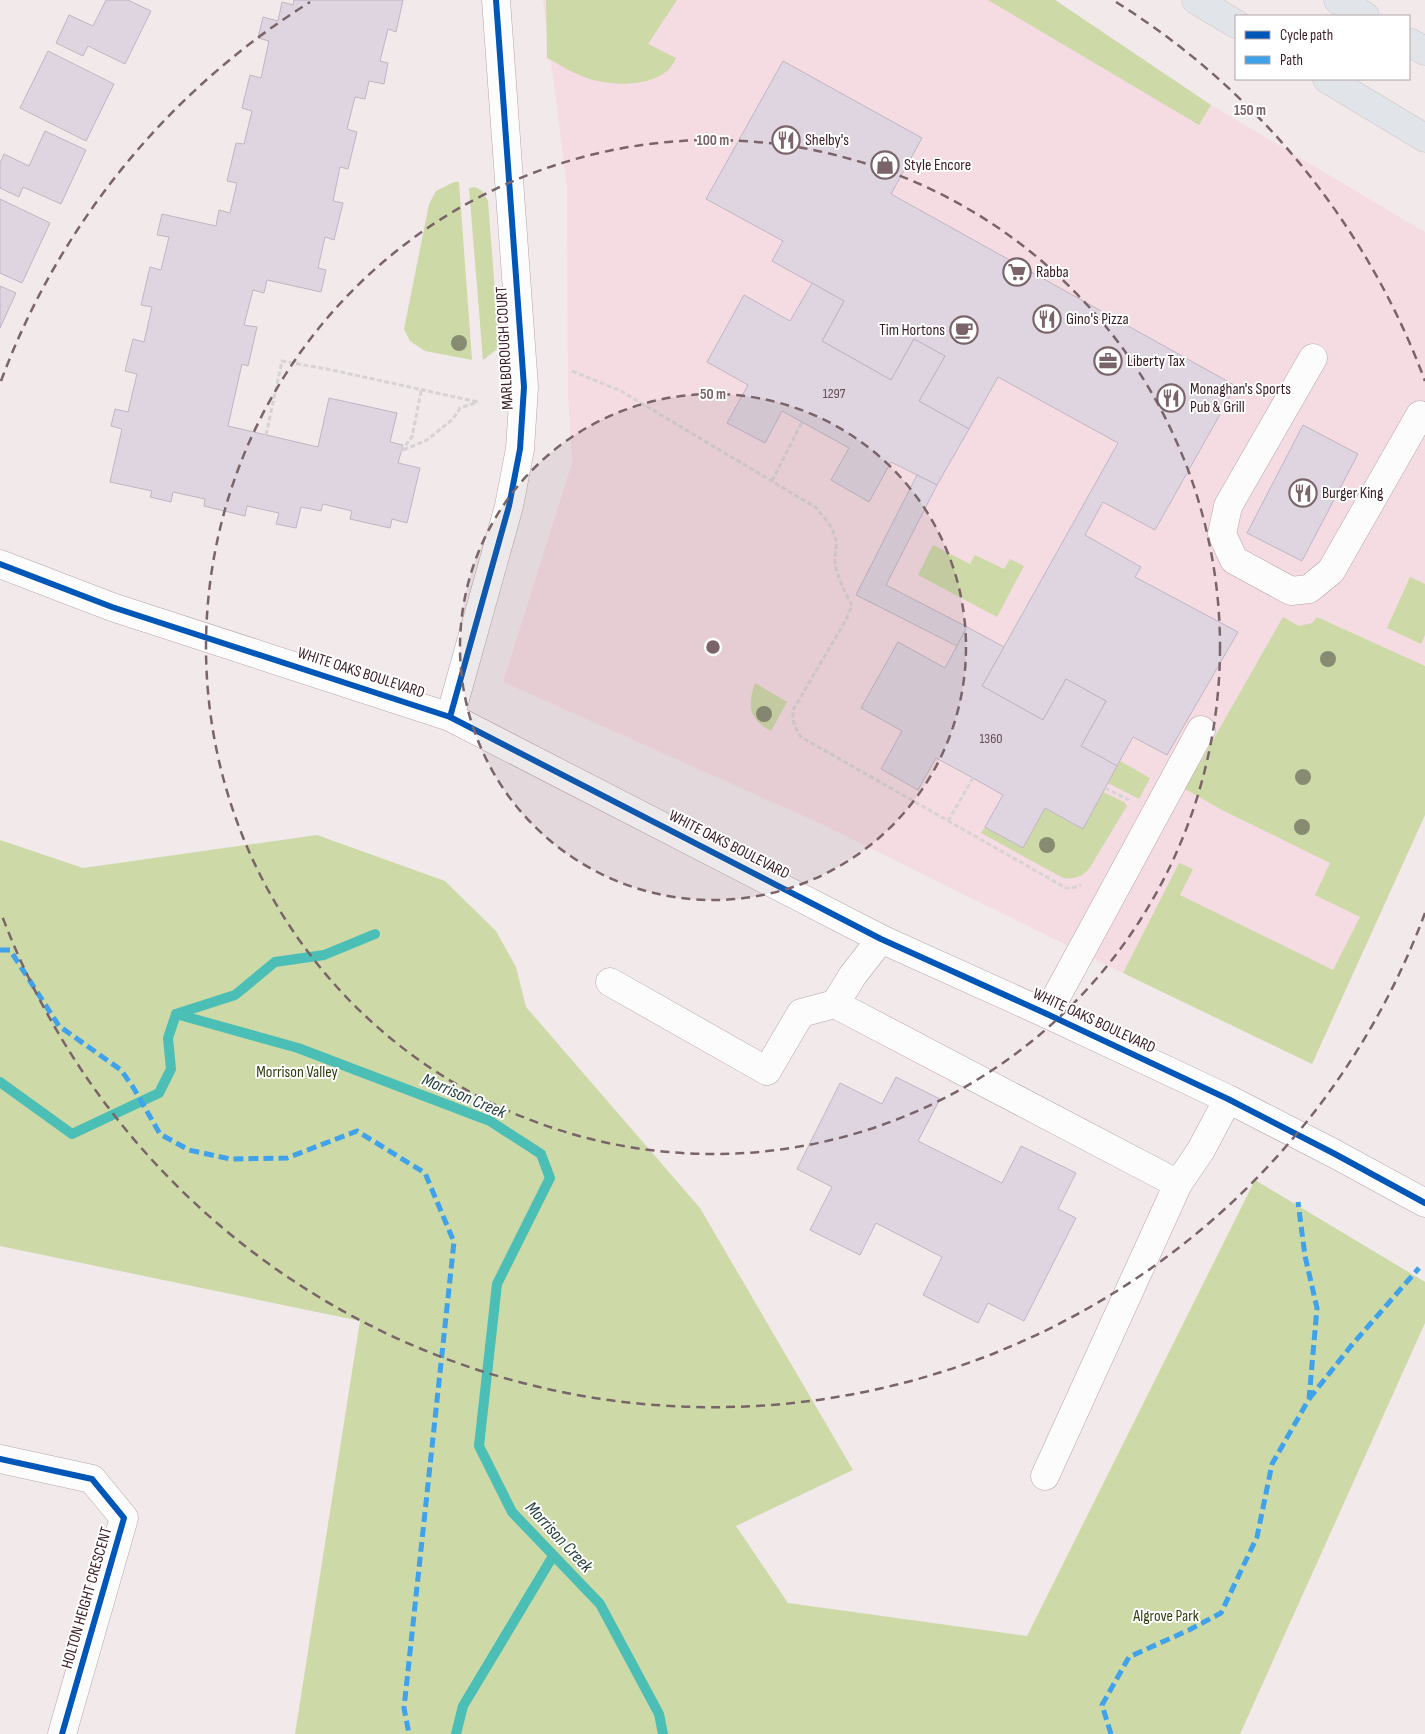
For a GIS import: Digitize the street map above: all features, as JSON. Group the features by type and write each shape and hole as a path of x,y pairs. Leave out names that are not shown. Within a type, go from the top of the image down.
{"main road":[{"path":"1196,0 1235,23"},
{"path":"1338,0 1363,15"},
{"path":"1410,43 1425,51"},
{"path":"1329,80 1425,138"}],"street":[{"name":"MARLBOROUGH COURT","path":"450,717 509,506 520,449 524,387 496,0"},
{"path":"1314,358 1228,506 1222,534 1234,560 1291,591 1309,588 1331,571 1420,415"},
{"name":"WHITE OAKS BOULEVARD","path":"0,564 112,607 450,717 881,939 1047,1014 1228,1100 1335,1154 1425,1203"},
{"path":"1047,1014 1201,730"},
{"path":"835,1004 853,975 881,939"},
{"path":"610,982 767,1070 801,1013 835,1004 1178,1184"},
{"path":"1045,1476 1178,1184 1201,1150 1228,1100"},
{"name":"HOLTON HEIGHT CRESCENT","path":"0,1459 92,1479 124,1518 62,1734"}],"path":[{"path":"266,436 282,361 332,370 478,402 460,408 453,419 427,440 401,451 412,437 421,390"},
{"path":"572,371 621,391 815,507 826,519 834,532 836,543 835,560 838,575 852,606 846,620 793,710 792,720 801,737 1066,888 1080,886 1085,882"},
{"path":"772,481 802,422"},
{"path":"948,821 973,778"},
{"path":"1105,788 1134,803"}],"shaded area":[{"path":"543,0 1055,0 1211,105 1425,232 1425,815 1312,1064 815,821 503,682 572,463 568,394 567,186"}],"green space":[{"path":"546,0 677,0 648,44 676,58 668,70 659,77 637,83 602,82 569,70 547,58"},
{"path":"988,0 1055,0 1211,105 1199,125"},
{"path":"454,182 459,182 472,360 425,351 410,341 404,329 429,204 436,191"},
{"path":"475,187 482,191 488,201 499,344 496,350 483,360 469,188"},
{"path":"933,545 970,564 975,555 1004,569 1010,559 1024,566 997,617 918,575"},
{"path":"1410,577 1425,584 1425,635 1421,644 1387,628"},
{"path":"1283,617 1299,626 1312,623 1317,617 1425,666 1425,815 1312,1064 1123,973 1179,863 1193,869 1180,895 1333,970 1360,917 1315,895 1330,863 1222,810 1185,789"},
{"path":"755,683 787,702 771,731 758,722 752,711 751,699"},
{"path":"1120,761 1150,778 1139,799 1108,783"},
{"path":"1103,792 1124,802 1127,806 1089,869 1077,877 1063,878 981,833 985,827 1023,848 1045,808 1083,829"},
{"name":"Morrison Valley","path":"317,835 445,881 496,931 516,967 526,1007 700,1208 853,1470 736,1526 788,1603 1027,1636 1255,1180 1425,1282 1425,1323 1240,1734 295,1734 360,1321 0,1246 0,840 83,868"}],"building":[{"path":"106,0 128,0 151,11 125,64 88,46 83,56 56,43 69,15 93,26"},
{"path":"294,0 403,0 396,32 388,29 380,61 388,63 384,84 369,81 365,99 355,97 347,129 357,132 348,169 340,167 333,201 343,203 334,240 325,237 318,268 326,270 321,292 267,280 264,293 253,290 244,325 257,327 248,366 242,364 228,426 318,447 329,398 397,413 390,442 403,445 398,463 420,468 407,523 392,519 390,528 350,519 352,511 323,504 321,511 301,507 296,528 276,524 279,513 247,506 245,516 204,506 205,499 173,492 171,502 150,497 152,491 110,482 122,429 111,426 115,409 128,412 137,374 125,371 133,339 144,342 152,307 141,305 150,267 161,270 169,237 157,235 162,214 216,226 219,210 230,213 237,183 227,181 236,143 244,144 252,111 242,108 250,75 261,78 269,41 258,38 263,17 278,21 282,2 293,5"},
{"path":"48,51 114,84 86,141 20,108"},
{"path":"783,61 922,138 891,194 1236,386 1155,530 1103,502 1085,535 1141,567 1135,577 1238,632 1167,755 1133,737 1117,766 1081,746 1106,701 1066,679 1043,720 982,686 1118,443 998,377 969,429 919,401 945,356 914,339 891,380 822,341 844,301 772,261 783,241 706,199"},
{"path":"45,131 86,150 61,204 23,187 19,197 0,188 0,163 4,154 29,166"},
{"path":"0,199 50,223 22,283 0,273"},
{"path":"812,283 844,301 822,341 891,380 914,339 945,356 919,401 969,429 937,485 891,462 869,502 831,480 849,448 782,411 765,443 727,423 748,385 707,362 744,295 790,321"},
{"path":"0,286 16,293 0,328"},
{"name":"Burger King","path":"1303,425 1358,454 1302,561 1247,533"},
{"path":"917,475 937,485 886,585 967,627 957,646 856,595"},
{"path":"967,627 1004,647 982,686 1043,720 1066,679 1106,701 1081,746 1117,766 1083,829 1045,808 1023,848 985,827 1003,795 973,778 936,758 918,790 881,769 902,731 861,708 898,642 945,668"},
{"path":"896,1077 940,1099 918,1141 1002,1183 1021,1146 1076,1173 1058,1209 1076,1218 1024,1321 988,1303 978,1323 923,1295 942,1257 876,1223 860,1255 810,1230 832,1187 797,1169 840,1083 882,1104"}],"waterway":[{"path":"176,1014 235,995 275,962 324,955 375,934"},
{"name":"Morrison Creek","path":"0,1082 72,1134 159,1093 171,1069 168,1038 176,1014 298,1048 490,1121 541,1154 550,1178 497,1284 479,1446 512,1512 600,1604 659,1714 663,1734"},
{"path":"456,1734 463,1706 553,1556"}],"marked path":[{"path":"0,950 10,950 59,1026 121,1070 160,1134 189,1150 230,1159 287,1158 357,1131 425,1173 454,1242 404,1708 409,1734"},
{"path":"1111,1734 1102,1705 1129,1657 1189,1630 1221,1613 1257,1537 1272,1464 1309,1399 1317,1308 1305,1256 1298,1202"},
{"path":"1309,1399 1351,1346 1419,1268"}],"cycle path":[{"path":"450,717 509,506 520,449 524,387 496,0"},
{"path":"0,564 112,607 450,717 881,939 1228,1099 1425,1203"},
{"path":"0,1459 92,1479 124,1518 62,1734"}],"place":[{"name":"Shelby's","path":"786,140"},
{"name":"Style Encore","path":"885,165"},
{"name":"Rabba","path":"1017,272"},
{"name":"Gino's Pizza","path":"1047,319"},
{"name":"Tim Hortons","path":"964,330"},
{"name":"Liberty Tax","path":"1108,361"},
{"name":"Monaghan's Sports Pub & Grill","path":"1171,398"},
{"name":"Burger King","path":"1303,493"}],"park label":[{"name":"Algrove Park","path":"1166,1616"}]}
